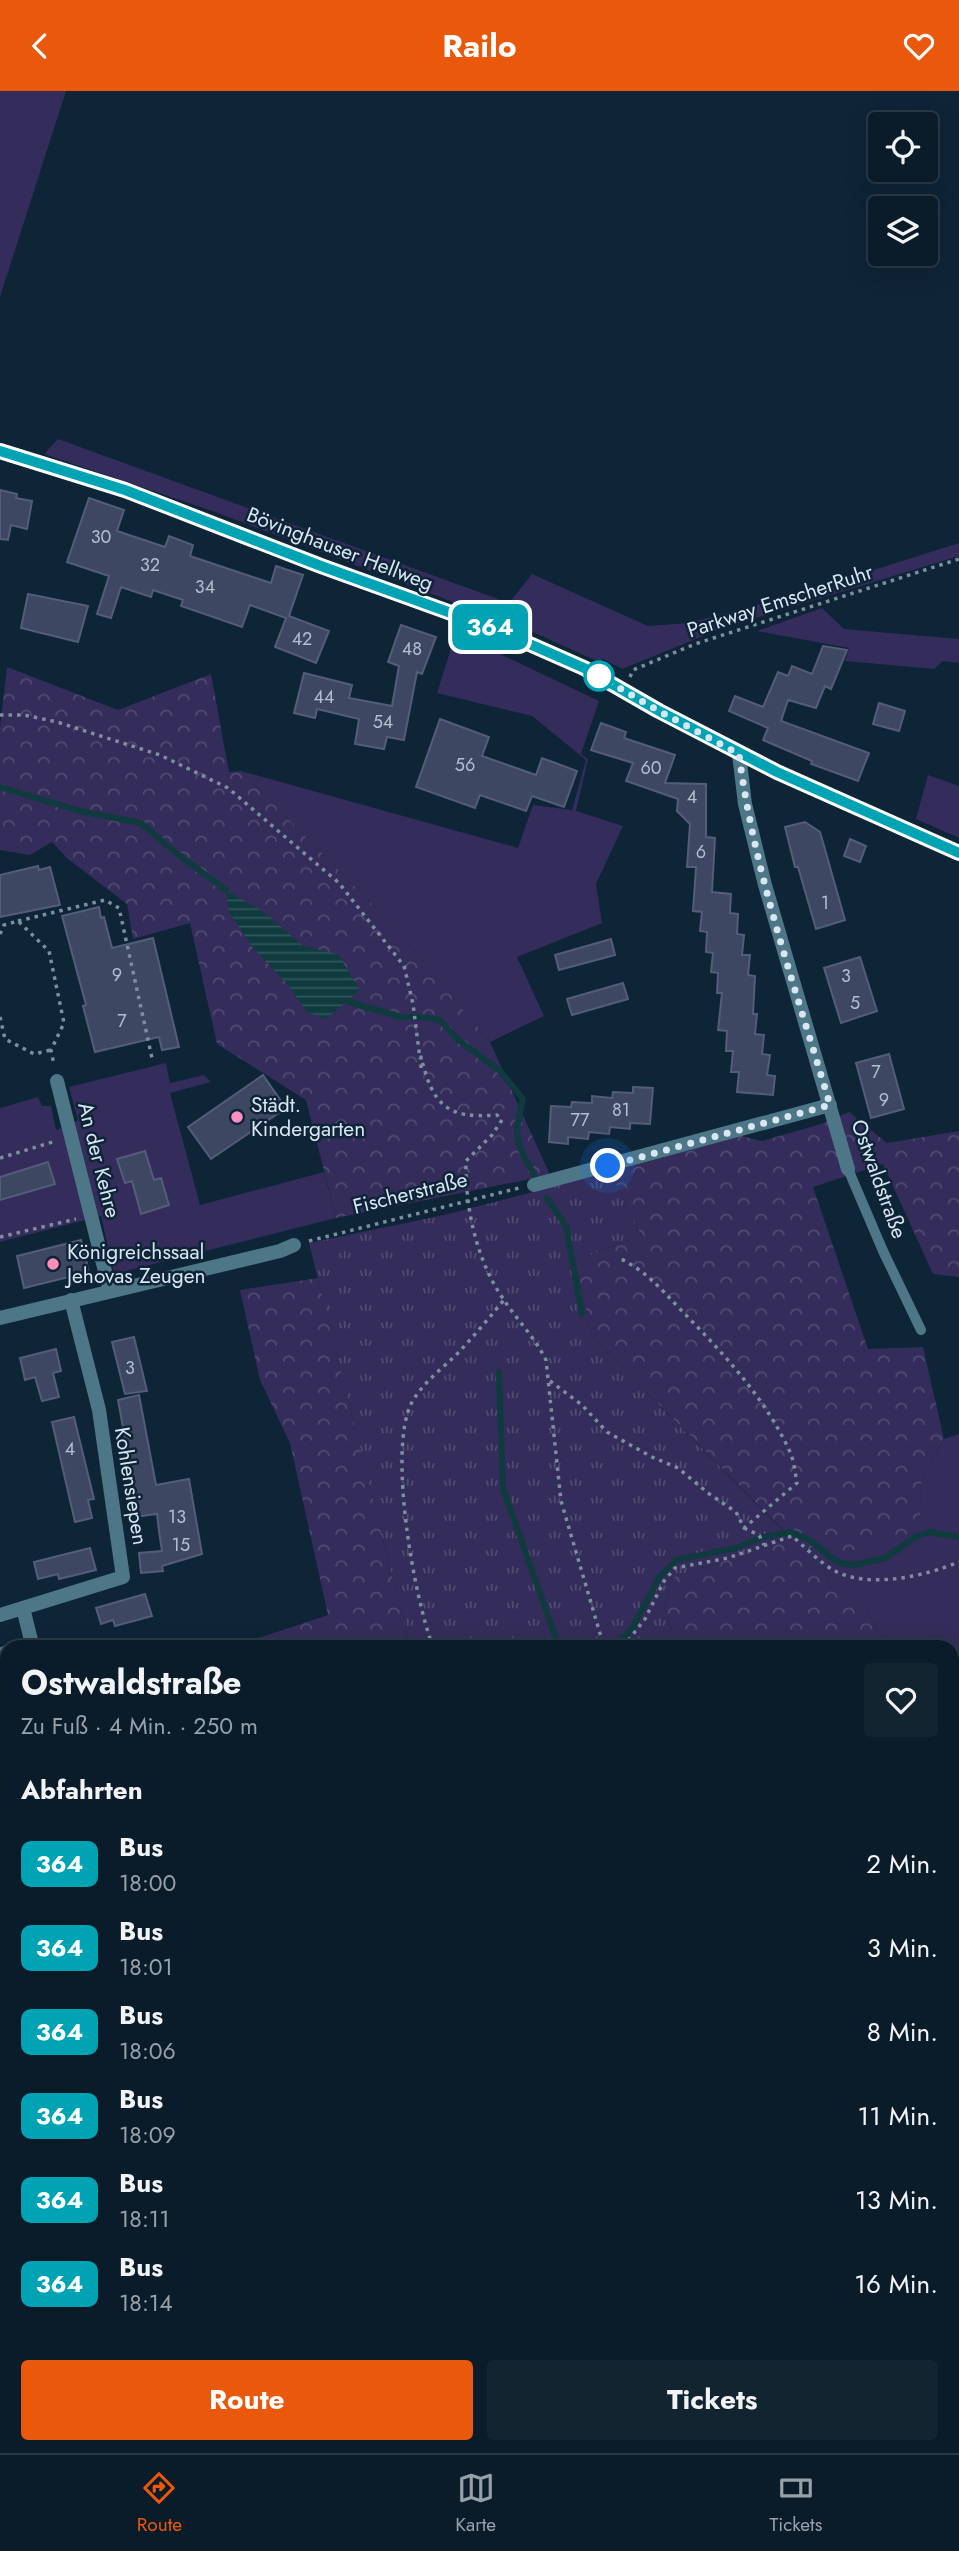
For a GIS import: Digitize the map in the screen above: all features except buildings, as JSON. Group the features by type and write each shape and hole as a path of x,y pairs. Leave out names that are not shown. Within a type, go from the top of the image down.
{"street":[{"name":"Bövinghauser Hellweg","path":"0,451 125,490 321,566 498,630 573,663 739,754 959,853"},
{"name":"Ostwaldstraße","path":"739,754 745,804 765,885 848,1169"},
{"name":"An der Kehre","path":"57,1081 110,1291"},
{"path":"534,1185 830,1105"},
{"path":"0,1318 280,1251 294,1245"},
{"name":"Kohlensiepen","path":"23,1608 123,1577 99,1410 71,1300"},
{"path":"0,1615 23,1608 31,1640"}],"lane":[{"name":"Ostwaldstraße","path":"848,1169 921,1330"}],"path":[{"name":"Parkway EmscherRuhr","path":"622,689 633,670 695,644 959,559"},
{"path":"0,715 24,715 58,722 147,750 228,788 339,883 404,966 413,1004 421,1067 421,1058 429,1088 444,1105 460,1113 476,1117 498,1115 502,1120 492,1135 466,1161 468,1199 481,1255 491,1280 537,1342 546,1360 561,1501 601,1640"},
{"path":"0,934 2,925 105,900 119,908 152,1058"},
{"path":"0,1017 5,1039 34,1054 51,1050 64,1023 49,951 18,921"},
{"path":"0,1158 72,1137"},
{"name":"Fischerstraße","path":"294,1245 468,1199 534,1185"},
{"path":"0,1237 91,1216"},
{"path":"619,1258 640,1268 704,1331 769,1413 792,1455 797,1483 744,1528"},
{"path":"431,1640 419,1604 404,1508 404,1437 411,1405 432,1377 458,1354 504,1300"},
{"path":"550,1381 582,1405 607,1432 678,1468 736,1512 744,1528 759,1535 764,1545"},
{"path":"628,1640 645,1619 664,1581 675,1568 728,1558 792,1536 834,1571 856,1577 895,1579 925,1575 959,1562"}],"green space":[{"path":"0,91 66,91 0,297"},
{"path":"58,439 509,603 532,574 648,626 688,623 798,594 959,543 959,556 723,628 622,669 603,659 599,662 535,633 215,512 44,454"},
{"path":"822,608 844,629 959,639 959,663 943,661 934,669 845,661 849,648 757,631"},
{"path":"456,633 599,701 581,754 588,759 576,811 623,826 596,884 602,923 517,957 544,1016 490,1042 393,925 241,771 518,848 533,805 572,810 586,760 532,716 437,693"},
{"path":"7,667 118,710 211,674 229,772 241,771 393,925 490,1042 550,1175 336,1218 306,1100 217,1044 190,923 133,939 127,904 68,859 52,842 30,855 0,850 0,728"},
{"path":"928,775 959,786 959,838 916,819"},
{"path":"166,1063 170,1083 204,1075 211,1082 170,1093 200,1205 324,1172 336,1218 114,1274 101,1216 0,1242 0,1108 38,1097 42,1106 51,1106 56,1130 78,1120 69,1087"},
{"path":"849,1112 887,1143 959,1131 959,1277 933,1274 883,1164 813,1187 868,1349 923,1347 944,1439 921,1481 920,1532 820,1559 833,1592 862,1602 882,1640 675,1640 664,1607 673,1577 792,1539 592,1337 575,1261 641,1235 610,1172 741,1136 762,1141 821,1124"},
{"path":"610,1172 641,1235 575,1261 592,1337 792,1540 673,1577 664,1607 675,1640 408,1640 309,1243 444,1215"},
{"path":"318,1278 408,1640 252,1640 328,1615 290,1443 260,1380 240,1290"},
{"path":"959,1434 959,1640 882,1640 862,1602 833,1593 820,1558 919,1532 921,1481 944,1439"}],"shaded area":[{"path":"226,890 265,913 303,946 338,954 360,990 326,1019 307,1012 289,986 253,948 229,912"}],"waterway":[{"path":"0,787 80,811 141,823 226,890"},
{"path":"346,1001 401,1017 440,1020 457,1039 500,1071 523,1099 518,1122 518,1139 534,1175"},
{"path":"547,1198 566,1226 582,1314"},
{"path":"499,1372 503,1488 557,1640"},
{"path":"620,1640 631,1630 659,1578 676,1560 736,1548 763,1537 791,1532 809,1540 839,1563 854,1565 885,1558 917,1536 930,1532 959,1537"}],"bus line":[{"name":"364","path":"0,451 125,490 321,566 498,630 584,668 739,754 959,853"}],"place":[{"name":"Städt. Kindergarten","path":"237,1117"},
{"name":"Königreichssaal Jehovas Zeugen","path":"53,1264"}],"route":[{"path":"599,676 739,754 745,804 765,885 830,1105 608,1166"}]}
